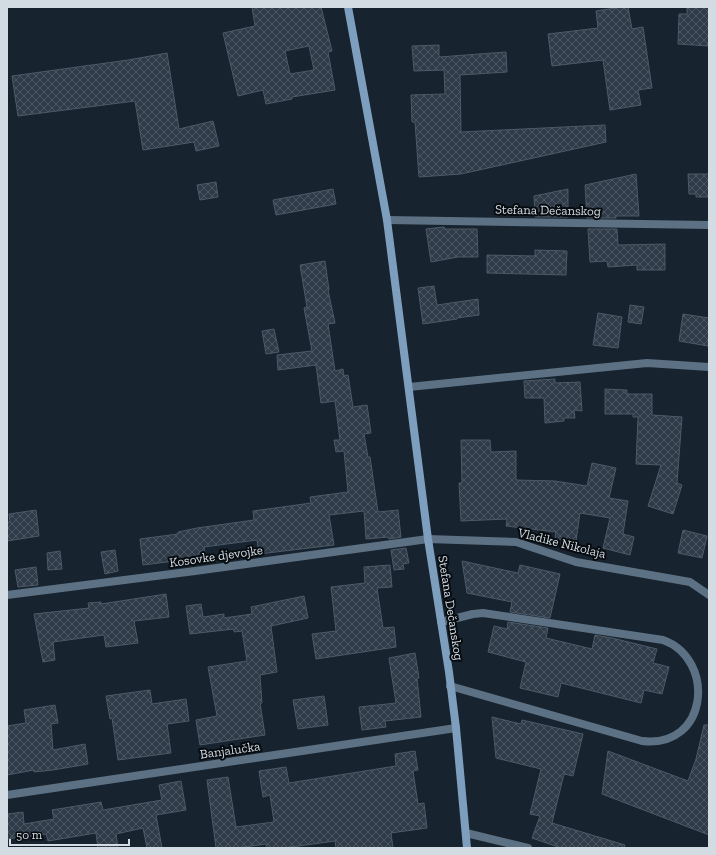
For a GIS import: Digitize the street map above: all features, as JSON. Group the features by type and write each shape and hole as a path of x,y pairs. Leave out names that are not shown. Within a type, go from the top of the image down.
{"main road":[{"name":"Stefana Dečanskog","path":"348,7 388,220 428,539 456,728 467,848"}],"street":[{"name":"Stefana Dečanskog","path":"388,220 709,225"},
{"path":"409,387 647,363 709,367"},
{"name":"Kosovke djevojke","path":"7,595 428,539"},
{"name":"Vladike Nikolaja","path":"428,539 516,542 576,562 690,582 709,595"},
{"path":"440,622 483,613 663,640 677,645 692,658 701,676 703,690 699,710 689,726 682,733 669,739 650,742 450,686"},
{"name":"Banjalučka","path":"7,795 456,728"},
{"path":"466,833 528,848"}],"building":[{"path":"252,7 321,7 332,51 328,52 335,90 292,97 292,99 266,104 263,90 238,96 223,33 255,26","holes":["309,46 314,70 290,74 285,51"]},
{"path":"628,7 632,29 643,27 652,88 638,90 641,105 610,110 603,60 552,66 548,34 598,28 596,11"},
{"path":"687,7 709,7 709,46 678,44 679,14 687,14"},
{"path":"439,45 439,57 506,52 507,72 460,75 461,132 605,125 606,142 461,174 419,177 415,122 412,122 411,95 445,94 444,70 414,71 412,46"},
{"path":"167,53 179,129 213,121 219,146 196,151 194,142 143,150 135,101 18,116 12,76"},
{"path":"636,174 639,216 587,218 585,185"},
{"path":"688,174 709,174 709,197 696,197 696,194 689,194"},
{"path":"216,182 218,197 200,200 197,185"},
{"path":"333,189 336,204 276,215 273,200"},
{"path":"568,189 568,217 535,217 534,196"},
{"path":"444,227 445,229 477,229 478,257 458,257 431,262 426,229"},
{"path":"588,229 617,229 618,245 665,244 665,270 637,270 637,265 608,267 607,261 590,262"},
{"path":"535,250 567,251 566,275 487,273 487,255 535,256"},
{"path":"325,261 328,290 335,323 328,324 335,371 343,369 344,376 348,375 353,407 367,405 371,433 364,434 368,457 370,457 378,512 398,510 401,537 389,539 388,537 366,539 364,511 329,515 334,545 259,554 257,540 204,547 206,557 143,565 140,539 178,534 178,532 197,528 254,520 253,511 311,503 310,497 348,492 344,451 336,452 334,440 340,440 335,401 321,403 316,365 278,370 277,355 312,351 304,308 307,307 300,265"},
{"path":"434,286 437,305 478,299 479,315 423,324 418,288"},
{"path":"630,305 644,307 641,324 628,322"},
{"path":"598,313 622,317 618,348 593,345"},
{"path":"683,314 709,318 708,346 679,341"},
{"path":"274,329 279,352 266,354 262,331"},
{"path":"555,379 555,383 580,382 582,411 574,410 575,418 564,418 564,421 545,423 544,398 525,398 524,381"},
{"path":"605,389 627,390 627,394 652,394 652,415 682,417 677,483 682,485 673,514 648,506 661,465 636,464 638,417 633,417 633,414 605,414"},
{"path":"461,440 490,440 491,452 516,451 516,480 555,481 587,486 592,463 616,468 609,498 628,501 623,534 634,537 630,555 603,548 610,518 580,513 576,541 555,539 556,532 506,526 507,519 461,521 459,483 462,483"},
{"path":"36,510 39,536 7,541 7,522 10,522 9,514"},
{"path":"683,530 707,536 702,558 678,553"},
{"path":"406,548 409,563 403,564 404,569 394,570 391,550"},
{"path":"115,550 118,571 105,574 101,552"},
{"path":"60,551 62,569 48,570 47,553"},
{"path":"462,561 518,573 520,565 560,574 550,618 510,612 512,602 467,593"},
{"path":"390,565 392,587 377,588 383,628 394,627 396,647 316,659 312,634 336,631 331,587 365,583 364,567"},
{"path":"36,567 38,585 18,587 15,570"},
{"path":"166,594 169,617 134,621 138,643 106,647 104,635 53,642 55,660 43,662 34,614 89,608 88,603 101,602 101,604"},
{"path":"304,596 308,618 271,626 277,672 260,675 262,703 260,703 265,735 200,745 196,720 217,716 208,667 247,661 242,631 234,632 234,629 190,634 186,606 201,604 203,617 224,614 224,618 252,614 251,607"},
{"path":"508,622 548,628 546,638 592,649 595,635 657,649 653,663 669,667 662,694 644,690 641,703 561,683 558,697 520,688 526,662 488,652 494,626 507,629"},
{"path":"415,653 419,678 417,678 421,717 385,721 386,727 362,730 359,707 396,703 389,658"},
{"path":"150,690 152,704 186,699 189,721 167,724 171,753 118,760 112,718 110,719 106,696"},
{"path":"324,696 328,725 298,729 293,700"},
{"path":"55,705 58,723 51,724 53,750 85,744 88,764 53,770 34,772 34,770 7,775 7,726 26,723 24,710"},
{"path":"492,717 521,724 522,720 583,734 573,776 564,774 552,823 625,845 624,848 561,848 532,838 540,816 530,814 541,769 496,758"},
{"path":"704,725 709,725 709,835 602,794 608,751 688,781 696,759"},
{"path":"415,751 418,770 413,771 418,804 424,803 427,828 391,833 393,848 336,848 335,841 284,848 267,848 266,844 237,848 216,848 207,780 228,777 236,827 274,822 270,795 263,797 259,771 286,767 289,783 396,766 395,754"},
{"path":"181,781 186,810 156,815 162,848 147,848 143,828 116,834 118,848 98,848 96,833 48,841 46,834 7,839 7,814 23,812 24,824 54,819 52,810 101,802 103,810 162,800 159,785"}]}
